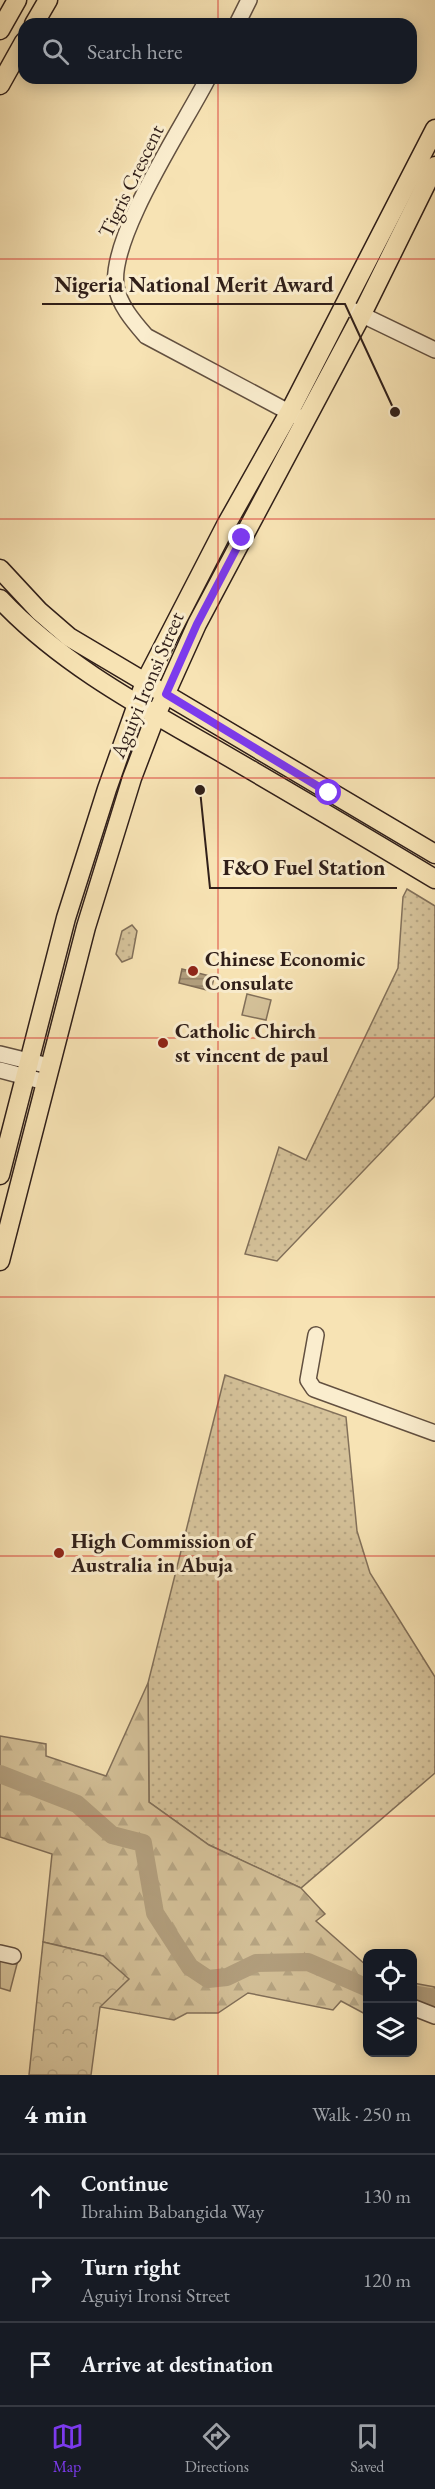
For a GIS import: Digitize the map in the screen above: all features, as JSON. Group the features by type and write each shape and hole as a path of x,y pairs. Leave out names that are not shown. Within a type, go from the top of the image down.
{"main road":[{"path":"0,30 17,0"},
{"path":"38,18 48,0"},
{"path":"0,84 18,52"},
{"name":"Aguiyi Ironsi Street","path":"0,1175 26,1069 83,864 145,682 226,525 289,413 435,129"},
{"name":"Aguiyi Ironsi Street","path":"0,1261 102,869 156,715 197,624 361,316 435,166"},
{"path":"0,569 32,604 69,636 435,854"},
{"path":"0,599 37,634 69,659 137,703 435,879"}],"street":[{"path":"240,18 249,0"},
{"name":"Tigris Crescent","path":"205,84 166,154 119,250 115,273 116,288 133,322 147,336 305,421"},
{"path":"344,306 435,350"},
{"path":"0,1054 26,1069"},
{"path":"0,1070 26,1069 47,1074"},
{"path":"316,1335 308,1380 314,1389 435,1433"},
{"path":"417,2009 435,2016"}],"green space":[{"path":"407,889 435,906 435,1096 277,1261 245,1254 279,1147 306,1160 398,968 403,897"},
{"path":"132,925 137,931 132,958 122,962 116,954 122,931"},
{"path":"247,994 271,1000 266,1020 242,1015"},
{"path":"225,1375 346,1417 357,1531 370,1573 435,1677 435,1773 301,1888 209,1845 149,1802 148,1683"},
{"path":"148,1683 149,1802 209,1845 301,1888 325,1914 316,1921 363,1962 363,2013 341,2001 333,2010 248,1993 218,2013 187,2013 174,2020 100,2007 103,1956 43,1942 52,1854 0,1837 0,1736 46,1744 46,1756 106,1776"},
{"path":"43,1942 103,1956 129,1979 100,2007 91,2075 29,2075"},
{"path":"0,1959 17,1964 10,1991 0,1988"},
{"path":"417,1984 435,1987 435,2000 417,1997"}],"shaded area":[{"path":"182,969 214,977 211,991 179,983"}],"waterway":[{"path":"0,1774 77,1804 112,1835 143,1843 155,1913 190,1967 208,1979 227,1977 256,1963 308,1962 363,1986"},
{"path":"417,1995 435,1998"}],"place":[{"name":"Nigeria National Merit Award","path":"395,412"},
{"name":"F&O Fuel Station","path":"200,790"},
{"name":"Chinese Economic Consulate","path":"193,971"},
{"name":"Catholic Chirch st vincent de paul","path":"163,1043"},
{"name":"High Commission of Australia in Abuja","path":"59,1553"}],"route":[{"path":"242,538 197,624 166,694 329,793"}]}
